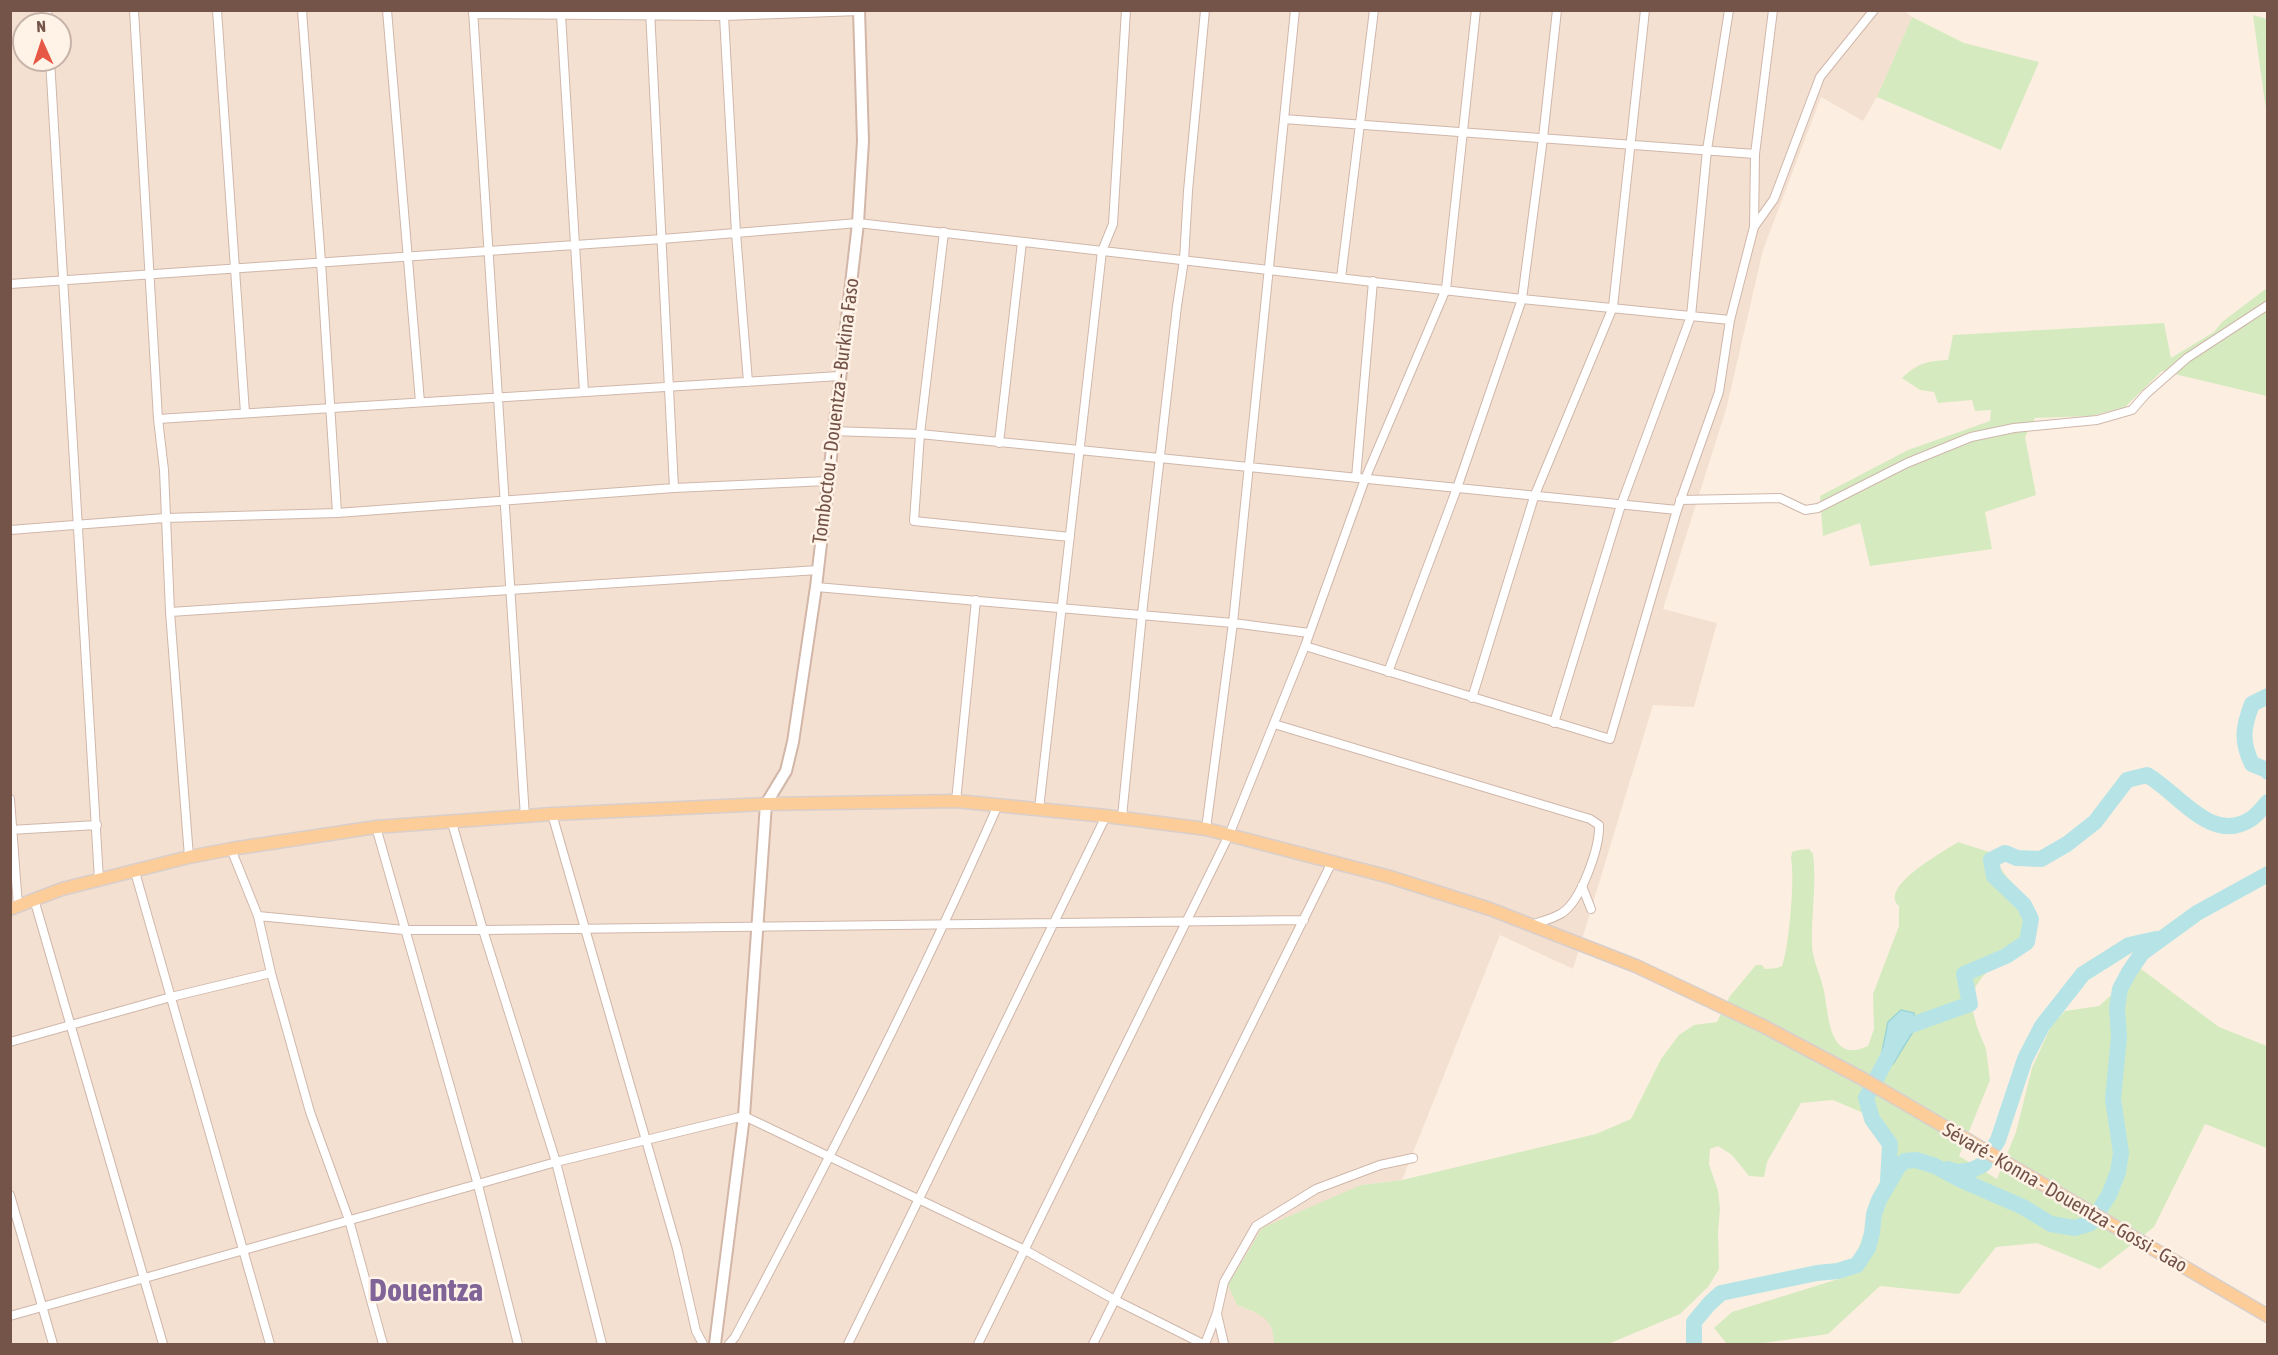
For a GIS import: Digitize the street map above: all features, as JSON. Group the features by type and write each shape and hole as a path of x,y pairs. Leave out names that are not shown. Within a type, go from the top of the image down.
{"main road":[{"name":"Tomboctou - Douentza - Burkina Faso","path":"766,804 786,771 793,742 818,570 832,431 858,223 863,141 859,11"},
{"name":"Sévaré - Konna - Douentza - Gossi - Gao","path":"14,907 99,880 189,857 231,849 376,827 552,814 766,804 956,801 1122,817 1206,829 1445,894 1636,966 1763,1026 1863,1079 2268,1316"},
{"path":"715,1344 744,1116 766,804"}],"street":[{"path":"134,10 148,274 158,419 164,470 170,612 189,857"},
{"path":"217,10 244,413"},
{"path":"302,10 337,513"},
{"path":"387,10 420,402"},
{"path":"1039,809 1102,251 1113,224 1126,10"},
{"path":"1122,817 1142,614 1184,260 1188,191 1206,10"},
{"path":"1206,829 1233,623 1295,10"},
{"path":"1341,278 1374,10"},
{"path":"978,1344 1229,835 1305,646 1365,479 1446,289 1476,10"},
{"path":"1388,672 1457,488 1522,299 1557,10"},
{"path":"1472,698 1534,497 1613,307 1645,10"},
{"path":"1554,723 1621,505 1691,316 1707,150 1728,10"},
{"path":"1305,646 1610,739 1680,500 1719,392 1730,320 1754,227 1755,154 1773,10"},
{"path":"1754,227 1774,199 1820,77 1875,10"},
{"path":"525,817 473,12 561,15 651,13 724,16 859,11"},
{"path":"651,13 674,488"},
{"path":"561,15 584,392"},
{"path":"724,16 736,233 748,382"},
{"path":"51,72 76,526 99,880"},
{"path":"1284,119 1755,154"},
{"path":"10,284 662,239 858,223 1522,299 1730,320"},
{"path":"944,232 920,434 914,521 1070,537"},
{"path":"999,443 1022,242"},
{"path":"1356,478 1373,281"},
{"path":"1680,500 1780,498 1805,510 1818,508 1907,463 1971,437 2014,428 2097,420 2133,410 2146,394 2187,358 2268,305"},
{"path":"158,419 839,376"},
{"path":"832,431 920,434 1677,510"},
{"path":"10,530 165,518 337,513 674,488 827,481"},
{"path":"170,612 818,570"},
{"path":"816,587 1142,614 1309,633"},
{"path":"956,801 976,600"},
{"path":"1274,724 1590,819 1599,825 1599,835 1582,886 1571,905 1561,914 1531,925"},
{"path":"10,799 14,907"},
{"path":"729,1344 735,1337 831,1158 945,925 998,805"},
{"path":"552,814 677,1248 696,1331 703,1344"},
{"path":"848,1344 1106,816"},
{"path":"452,823 556,1162 602,1344"},
{"path":"12,830 97,825"},
{"path":"376,827 478,1185 518,1344"},
{"path":"231,849 258,916 271,973 310,1112 349,1220 383,1344"},
{"path":"1093,1344 1332,862"},
{"path":"135,872 270,1344"},
{"path":"1582,886 1591,909"},
{"path":"34,899 163,1344"},
{"path":"258,916 404,930 1304,920"},
{"path":"10,1042 271,973"},
{"path":"10,1316 556,1162 744,1116 918,1201 1025,1250 1115,1300 1204,1344 1217,1313 1224,1282 1257,1226 1316,1189 1380,1165 1413,1158"},
{"path":"10,1195 53,1344"},
{"path":"1217,1313 1224,1344"}],"shaded area":[{"path":"1903,10 1912,17 1877,97 1863,121 1821,97 1763,250 1727,406 1663,609 1717,623 1694,707 1653,705 1573,969 1500,935 1402,1180 1361,1185 1237,1305 1265,1317 1274,1332 1274,1344 11,1344 10,11"}],"green space":[{"path":"2253,15 2267,19 2267,114 2265,103"},
{"path":"1912,17 1964,43 2039,62 2001,150 1877,97"},
{"path":"2267,288 2267,396 2162,371 2125,407 2091,416 2035,418 2025,437 2036,495 1985,512 1992,549 1870,566 1860,523 1823,536 1820,496 1908,450 1990,421 1991,410 1975,411 1972,400 1938,403 1934,392 1920,390 1902,378 1923,364 1948,360 1953,335 2164,323 2171,358 2214,332 2222,322"},
{"path":"1958,842 1989,852 2037,919 2022,940 1983,976 1976,986 1971,1004 1986,1049 1990,1080 1959,1156 1997,1179 2016,1132 2032,1068 2052,1024 2065,1011 2099,1006 2141,969 2219,1027 2267,1046 2267,1148 2205,1124 2154,1227 2100,1269 2037,1243 1996,1247 1959,1294 1880,1286 1828,1334 1756,1344 1727,1344 1714,1328 1732,1312 1848,1276 1895,1152 1868,1115 1833,1100 1801,1103 1767,1162 1764,1177 1749,1176 1732,1155 1718,1146 1710,1149 1709,1164 1718,1191 1720,1209 1719,1269 1708,1287 1680,1314 1608,1344 1274,1344 1268,1322 1258,1314 1237,1305 1228,1285 1262,1228 1361,1185 1402,1180 1596,1134 1631,1119 1661,1059 1679,1035 1694,1025 1717,1022 1730,996 1756,965 1762,965 1765,969 1782,966 1791,913 1792,852 1809,849 1813,854 1812,946 1833,1034 1845,1049 1855,1050 1868,1046 1874,1029 1873,994 1899,926 1899,906 1895,898 1897,889 1915,871"}],"water":[{"path":"1901,1010 1914,1013 1914,1030 1893,1064 1881,1057 1888,1022"}],"waterway":[{"path":"2268,696 2252,704 2244,734 2252,764 2268,772"},
{"path":"1888,1181 1890,1144 1872,1119 1866,1098 1903,1028 1970,1004 1964,974 2006,956 2027,942 2031,919 2024,905 1994,876 1991,860 2005,853 2017,858 2041,859 2067,844 2095,822 2127,780 2147,775 2196,813 2222,826 2236,825 2251,819 2268,802"},
{"path":"1694,1344 1694,1322 1721,1293 1817,1273 1838,1271 1857,1265 1868,1248 1879,1200 1898,1167 1905,1161 1916,1160 1935,1166 2023,1207 2051,1224 2075,1228 2091,1223 2109,1195 2118,1172 2121,1153 2113,1099 2119,1037 2117,1008 2120,989 2142,953 2197,913 2268,874"},
{"path":"1948,1169 1957,1172 1972,1170 1984,1164 1998,1140 2025,1059 2042,1026 2083,974 2129,945 2156,939"}],"district":[{"name":"Douentza","path":"426,1291"}]}
